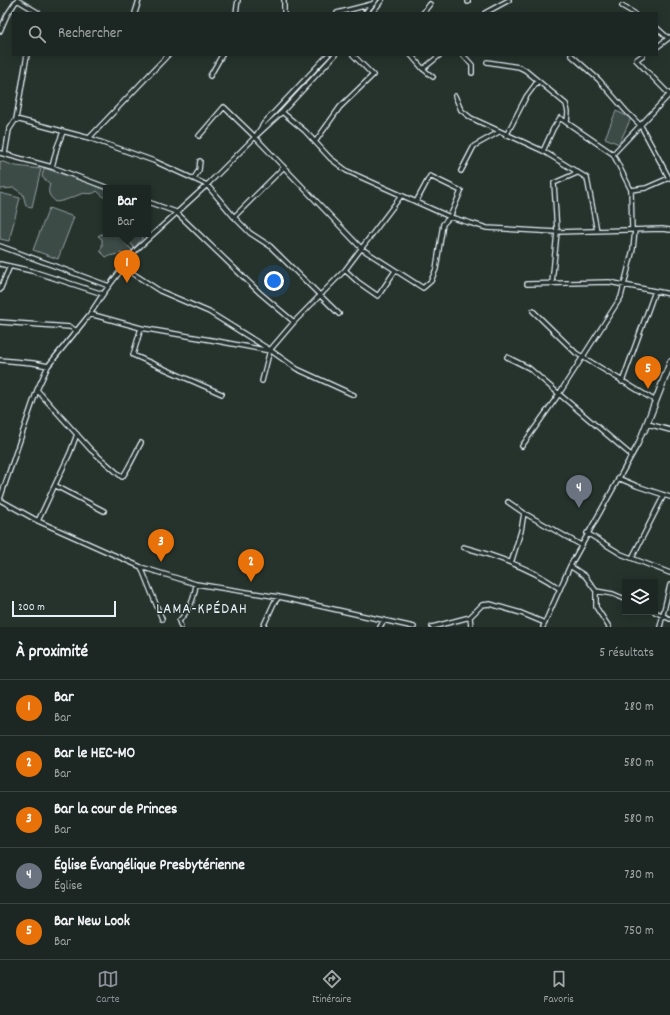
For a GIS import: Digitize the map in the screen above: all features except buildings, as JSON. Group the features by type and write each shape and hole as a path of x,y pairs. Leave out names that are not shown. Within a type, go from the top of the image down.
{"street":[{"path":"0,32 7,15 17,0 37,12"},
{"path":"135,12 139,0"},
{"path":"236,12 238,0"},
{"path":"284,0 284,12"},
{"path":"366,12 376,0"},
{"path":"373,12 382,0"},
{"path":"487,12 509,0"},
{"path":"341,12 372,4"},
{"path":"424,12 430,4"},
{"path":"622,6 632,12"},
{"path":"658,29 669,37 658,46"},
{"path":"5,154 7,136 16,118 27,56"},
{"path":"89,138 167,56"},
{"path":"210,76 221,56"},
{"path":"255,136 264,123 327,56"},
{"path":"151,236 207,185 255,136 282,112 334,56"},
{"path":"315,142 340,107 373,76 354,56"},
{"path":"412,56 423,70 433,77"},
{"path":"423,70 439,56"},
{"path":"464,56 472,65 472,73"},
{"path":"572,56 600,80 642,126 669,178 646,188 630,190"},
{"path":"613,154 642,126 670,94 636,60 642,56"},
{"path":"488,62 518,67 525,70 537,82 566,104 568,112 567,122"},
{"path":"506,136 526,97 537,82"},
{"path":"455,96 460,110 466,114 506,136 543,151 587,178 597,231"},
{"path":"199,136 224,107 255,136 362,249 423,288 431,281 436,269 443,224 450,217 461,191 430,176 416,202"},
{"path":"282,112 330,158 347,171 450,217 488,228 557,232 670,230"},
{"path":"16,118 89,138 154,161 207,185 234,217 250,233 270,246 339,314"},
{"path":"522,446 559,394 621,297 633,250 634,230 630,190 613,154 560,118 543,151"},
{"path":"52,167 58,143 63,132"},
{"path":"461,171 474,146 500,132"},
{"path":"0,153 52,167 103,186"},
{"path":"194,178 199,170 200,162"},
{"path":"234,217 284,167"},
{"path":"552,283 557,232 554,183 577,173"},
{"path":"262,381 270,351 294,322 320,296 362,249 401,196"},
{"path":"151,203 176,212 260,293 294,322"},
{"path":"150,237 136,250 103,294 78,331 48,366 37,390 0,500 38,521 141,567 196,584 279,597 414,627"},
{"path":"0,246 109,286"},
{"path":"0,264 32,271 103,294"},
{"path":"0,290 10,266"},
{"path":"123,267 160,291 209,312 297,369 354,395"},
{"path":"344,270 378,296 395,270"},
{"path":"527,284 609,282 670,294"},
{"path":"622,382 655,291"},
{"path":"533,311 566,345 582,358 654,400"},
{"path":"90,314 141,328 270,351"},
{"path":"0,322 70,327 78,331"},
{"path":"141,328 133,354 222,394"},
{"path":"507,357 529,368 631,455"},
{"path":"0,360 48,366"},
{"path":"638,444 670,361"},
{"path":"432,627 470,617 482,605 490,604 521,613 544,625 581,544 648,424 670,367"},
{"path":"37,390 91,450 122,477 126,473 128,466 141,443"},
{"path":"648,424 670,430"},
{"path":"38,521 56,486 77,434"},
{"path":"618,478 670,497"},
{"path":"56,486 104,510"},
{"path":"632,558 664,495"},
{"path":"508,502 524,513 581,544"},
{"path":"511,562 521,532 524,513"},
{"path":"587,533 632,558 669,572 670,567"},
{"path":"463,547 511,562 548,580 560,589"},
{"path":"570,566 585,576 596,591 596,607 609,627"},
{"path":"141,567 162,619"},
{"path":"181,627 179,621 188,611 193,602 196,584"},
{"path":"660,627 670,585"},
{"path":"596,591 613,594 622,598"},
{"path":"263,627 274,603 279,597"},
{"path":"658,613 670,619"},
{"path":"470,617 471,627"},
{"path":"380,627 384,620"}],"shaded area":[{"path":"616,111 631,118 619,144 605,138"},
{"path":"0,161 16,166 41,169 32,207 26,206 23,194 14,188 0,189"},
{"path":"44,168 103,188 103,196 97,191 93,193 81,194 56,202 49,194 50,184 42,177"},
{"path":"0,193 20,198 9,241 0,239"},
{"path":"49,208 74,217 58,259 33,250"},
{"path":"103,234 103,237 125,238 126,244 132,250 126,256 121,253 106,257 100,251 102,247 102,239 98,236"},
{"path":"129,237 143,237 134,248 130,242"}],"place":[{"name":"Bar","path":"127,283"},
{"name":"Bar New Look","path":"648,389"},
{"name":"Église Évangélique Presbytérienne","path":"579,508"},
{"name":"Bar la cour de Princes","path":"161,562"},
{"name":"Bar le HEC-MO","path":"251,582"}],"district":[{"name":"LAMA-KPÉDAH","path":"202,608"}]}
